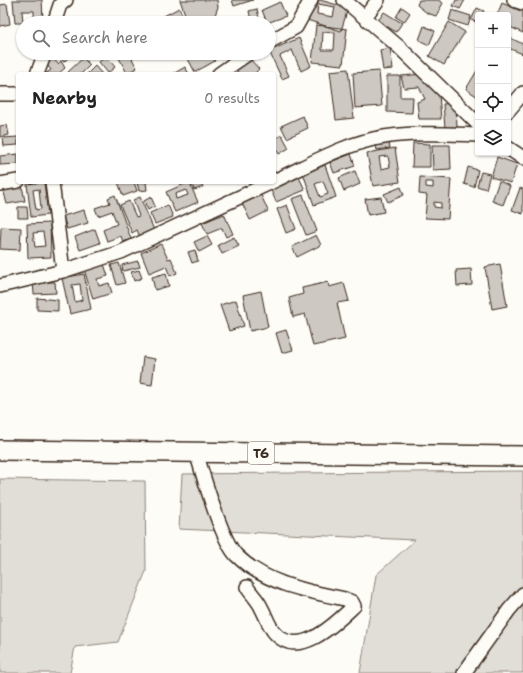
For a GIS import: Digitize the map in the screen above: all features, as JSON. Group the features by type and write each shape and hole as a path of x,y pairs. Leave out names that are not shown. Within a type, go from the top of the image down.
{"highway":[{"name":"T6","path":"0,450 523,456"}],"street":[{"path":"276,38 296,27 311,0"},
{"path":"344,0 398,46 475,121"},
{"path":"365,17 378,0"},
{"path":"514,0 523,3"},
{"path":"57,16 62,2"},
{"path":"38,72 42,60"},
{"path":"222,72 239,60"},
{"path":"511,107 523,93"},
{"path":"0,94 16,94"},
{"path":"276,181 349,147 382,137 413,134 475,135"},
{"path":"511,150 523,158"},
{"path":"0,184 16,181"},
{"path":"52,184 63,271"},
{"path":"0,286 63,271 121,252 269,184"},
{"path":"196,452 224,535 236,555 256,572 278,583 346,599 352,602 354,606 316,637 296,643 287,642 273,631 261,606 247,587"},
{"path":"464,673 509,610 523,594"}],"shaded area":[{"path":"523,471 523,673 360,673 376,575 415,540 179,529 182,474"},
{"path":"0,479 145,481 146,571 118,642 75,647 70,673 0,673"}],"building":[{"path":"13,0 42,0 43,16 34,16 34,11 22,11 22,16 16,16 15,23"},
{"path":"180,0 217,0 218,7 215,16 186,16"},
{"path":"232,0 253,0 234,6"},
{"path":"313,0 320,0 348,8 341,31 307,20","holes":["318,4 335,7 333,17 317,14"]},
{"path":"419,0 438,0 443,3 436,16 427,13 417,5"},
{"path":"456,0 465,0 460,9 453,6"},
{"path":"280,2 286,16 276,20 276,16 264,16 262,10"},
{"path":"502,3 523,12 523,33 511,27 511,12 498,12"},
{"path":"7,4 10,24 0,26 0,5"},
{"path":"402,7 410,13 404,22 396,17"},
{"path":"179,8 183,16 164,16"},
{"path":"477,8 484,11 484,12 475,12"},
{"path":"257,9 259,16 250,16 249,11"},
{"path":"452,10 471,16 468,26 449,20"},
{"path":"384,12 402,23 396,32 378,21"},
{"path":"475,12 475,22 471,20"},
{"path":"449,22 465,32 444,65 429,56"},
{"path":"316,25 347,29 343,65 312,62","holes":["323,32 335,33 334,50 322,50"]},
{"path":"424,26 435,31 429,45 419,40"},
{"path":"299,38 311,66 301,71 292,50 280,56 289,76 282,79 273,60 276,60 276,48"},
{"path":"511,38 523,44 523,54 511,49"},
{"path":"390,48 393,69 383,70 380,50"},
{"path":"54,60 58,64 61,61 65,68 60,72 48,72 51,70 44,61"},
{"path":"81,60 85,60 90,65 83,72 68,72"},
{"path":"101,60 109,60 115,67 107,72 99,62"},
{"path":"120,60 133,60 137,68 126,72"},
{"path":"189,60 214,60 215,61 195,72"},
{"path":"247,60 251,60 259,69 256,72 238,72 236,70"},
{"path":"95,66 100,72 89,72"},
{"path":"185,67 188,72 176,72"},
{"path":"348,69 354,118 336,120 330,71"},
{"path":"379,71 382,106 355,108 353,73"},
{"path":"423,74 439,94 441,119 419,119 417,102 425,99 419,87 404,88 401,76"},
{"path":"475,74 475,95 466,89"},
{"path":"387,76 400,76 400,97 413,97 412,113 387,112"},
{"path":"456,103 457,127 445,128 443,104"},
{"path":"303,116 308,128 287,138 281,126"},
{"path":"7,125 9,135 0,137 0,126"},
{"path":"282,135 289,148 279,154 276,149 276,138"},
{"path":"16,137 16,145 4,146 3,138"},
{"path":"388,138 390,148 377,150 375,141"},
{"path":"413,143 430,144 430,167 412,167"},
{"path":"432,145 450,145 451,169 433,170"},
{"path":"395,148 400,182 373,186 367,153","holes":["388,156 390,167 381,169 379,157"]},
{"path":"16,154 16,164 0,165 0,156"},
{"path":"351,154 355,166 334,173 330,162"},
{"path":"497,157 517,164 511,183 491,177"},
{"path":"325,165 336,197 314,205 303,173","holes":["323,181 328,194 320,197 315,184"]},
{"path":"468,167 478,170 474,187 464,184"},
{"path":"355,171 360,184 344,191 339,178"},
{"path":"481,172 490,174 486,189 477,186"},
{"path":"297,173 305,190 276,202 269,185 276,184 276,182"},
{"path":"420,177 451,179 448,219 425,218 427,195 419,194","holes":["426,182 433,182 433,188 426,187","434,202 441,203 441,208 434,207"]},
{"path":"499,181 510,186 503,205 492,201"},
{"path":"27,184 44,184 48,215 31,217"},
{"path":"119,184 135,184 137,191 123,196"},
{"path":"137,184 146,184 147,190 139,191"},
{"path":"184,184 190,184 198,202 175,212 166,192","holes":["186,190 188,195 176,199 175,194"]},
{"path":"192,184 202,184 203,187 194,190"},
{"path":"22,186 25,201 7,204 3,189"},
{"path":"401,187 404,195 388,202 384,194"},
{"path":"520,188 523,189 523,214 512,210"},
{"path":"39,189 41,209 36,210 33,190"},
{"path":"115,195 131,239 123,242 121,236 107,241 103,230 117,224 112,211 98,216 95,208 110,203 108,198"},
{"path":"261,195 268,211 250,220 242,203"},
{"path":"303,195 317,231 306,235 292,199"},
{"path":"140,197 154,230 140,237 137,230 132,233 120,205 129,201 136,217 139,216 133,200"},
{"path":"151,197 155,206 148,210 144,201"},
{"path":"381,197 384,212 368,215 365,199"},
{"path":"168,205 173,217 155,224 150,213"},
{"path":"287,205 296,229 286,233 277,209"},
{"path":"18,207 27,207 28,218 18,218"},
{"path":"84,210 88,223 67,229 63,216"},
{"path":"224,214 233,234 226,237 222,228 207,234 202,223"},
{"path":"50,223 51,257 28,258 27,224","holes":["43,232 45,246 35,247 33,233"]},
{"path":"1,227 21,228 20,250 0,249"},
{"path":"95,229 100,243 80,250 75,237"},
{"path":"316,235 321,245 297,257 292,247"},
{"path":"207,236 212,245 199,252 194,242"},
{"path":"234,237 239,246 222,254 218,245"},
{"path":"161,244 168,259 171,258 177,273 170,276 166,266 149,273 141,253"},
{"path":"195,250 198,261 192,263 188,252"},
{"path":"138,261 140,267 123,271 122,265"},
{"path":"119,263 125,283 117,285 111,265"},
{"path":"104,264 108,276 97,279 99,286 109,283 112,293 93,299 84,269"},
{"path":"500,264 507,306 492,309 485,267"},
{"path":"471,269 472,285 457,286 456,270"},
{"path":"139,270 142,278 134,281 131,272"},
{"path":"166,273 169,286 155,290 152,277"},
{"path":"84,274 91,309 70,314 62,278","holes":["80,284 82,300 75,302 72,285"]},
{"path":"33,282 55,282 56,293 34,294"},
{"path":"328,282 329,287 344,283 349,301 337,303 345,339 313,346 305,314 293,317 289,298 303,294 302,288"},
{"path":"261,291 268,327 250,331 243,295"},
{"path":"37,298 58,300 58,311 37,310"},
{"path":"236,300 244,326 229,331 220,305"},
{"path":"286,330 293,350 282,353 276,333"},
{"path":"143,357 155,359 152,385 140,383"}]}
